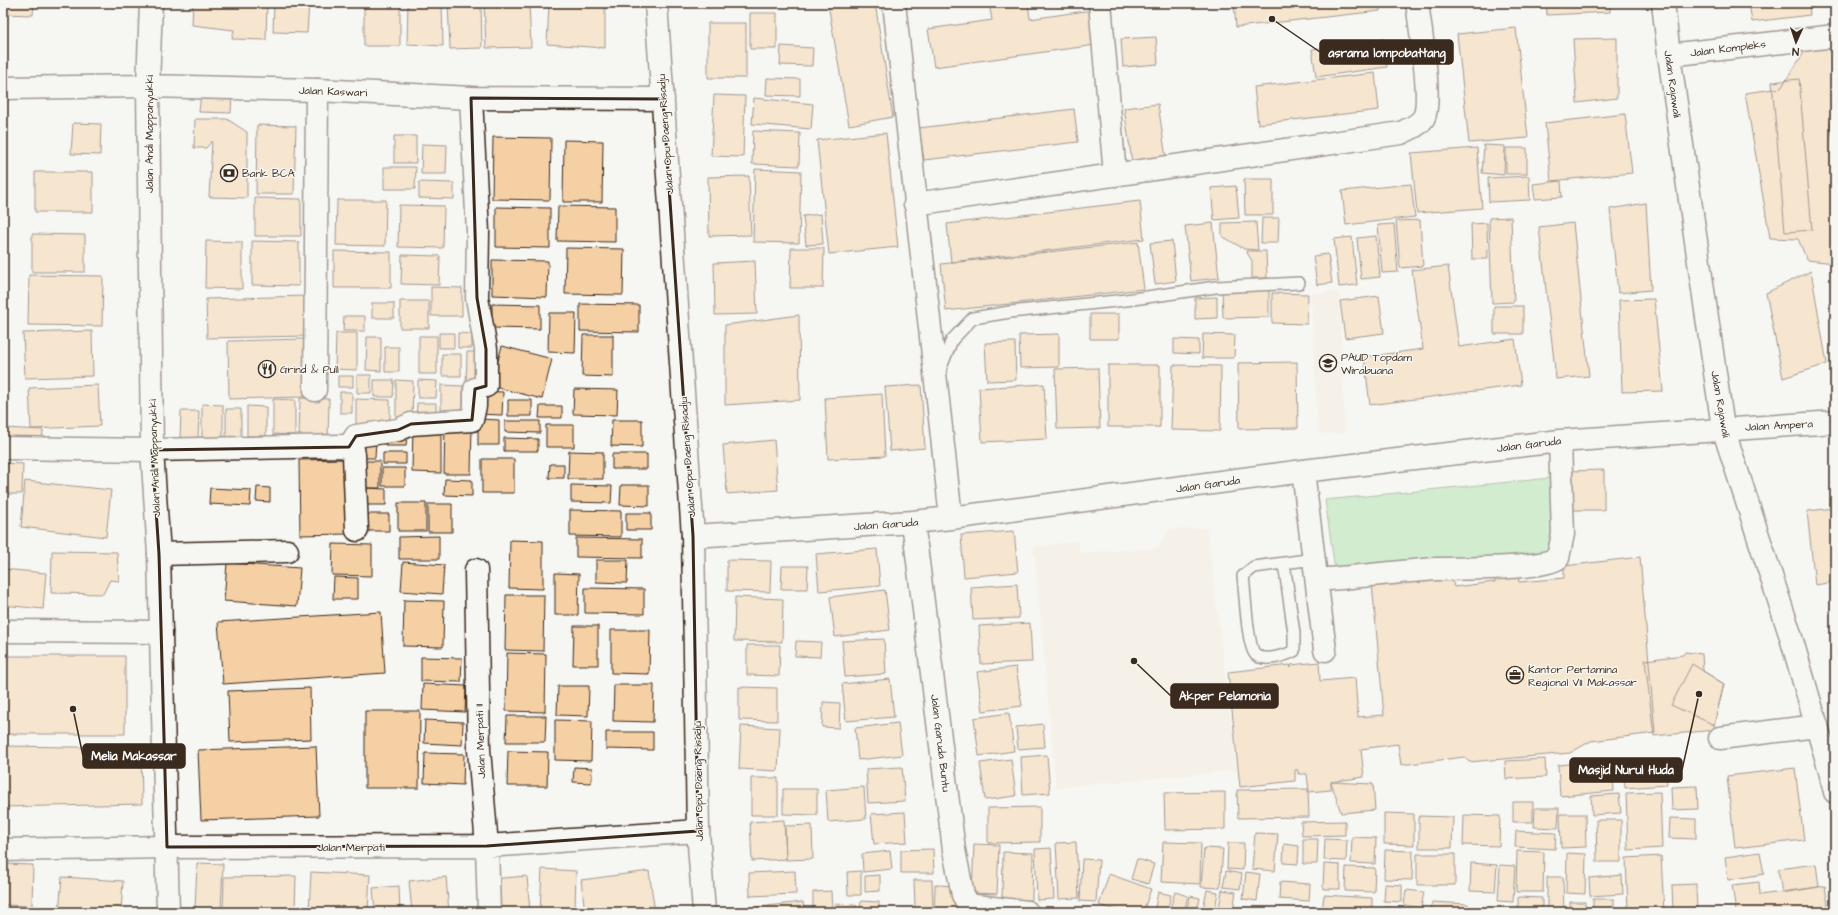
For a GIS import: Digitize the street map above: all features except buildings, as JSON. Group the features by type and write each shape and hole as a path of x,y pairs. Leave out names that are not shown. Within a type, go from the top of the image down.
{"street":[{"name":"Jalan Andi Mappanyukki","path":"151,3 148,86 152,450 159,554 168,912"},
{"name":"Jalan Opu Daeng Risadju","path":"656,3 693,536 698,831 704,912"},
{"path":"894,3 915,204 951,518"},
{"path":"1100,3 1115,175"},
{"path":"915,204 1401,133 1416,126 1424,117 1427,92 1417,3"},
{"name":"Jalan Rajawali","path":"1663,3 1669,55 1723,428 1790,634 1817,726 1833,770 1835,792"},
{"name":"Jalan Kompleks","path":"1669,55 1835,36"},
{"name":"Jalan Kaswari","path":"3,88 148,86 317,90 472,98 662,99"},
{"path":"315,390 317,90"},
{"path":"348,447 356,436 398,430 411,424 472,420 475,389 486,386 486,349 477,298 478,232 472,98"},
{"name":"Jalan Ampera","path":"1723,428 1835,422"},
{"name":"Jalan Garuda","path":"693,536 914,522 1303,471 1560,441 1723,428"},
{"path":"1317,580 1434,570 1520,566 1552,562 1558,558 1563,534 1560,441"},
{"path":"3,448 152,450 348,447 353,449 354,455 357,530"},
{"path":"1303,471 1325,650"},
{"name":"Jalan Garuda Buntu","path":"914,522 954,850 963,895 968,903 976,906 1027,912"},
{"path":"159,554 287,551"},
{"name":"Jalan Merpati II","path":"476,570 479,750 487,846 489,912"},
{"path":"3,631 161,632"},
{"path":"1720,738 1817,726"},
{"name":"Jalan Merpati","path":"3,850 166,847 487,846 698,831"}],"lane":[{"path":"935,380 952,340 973,318 1010,312 1126,300 1216,287 1299,283"},
{"path":"1284,563 1294,633 1294,651 1286,656 1262,658 1255,654 1251,647 1247,619 1244,576 1254,567 1284,563 1314,559"}],"highlighted area":[{"path":"471,98 663,99 693,536 698,831 487,846 167,847 159,554 152,450 349,447 356,436 398,430 411,424 472,420 475,389 486,386 486,349 477,298"}],"shaded area":[{"name":"PAUD Topdam Wirabuana","path":"1339,291 1345,434 1318,433 1311,294"},
{"path":"1207,528 1237,770 1056,788 1034,547 1078,541 1080,553 1158,548 1170,529"}],"green space":[{"path":"1551,478 1554,525 1551,555 1335,570 1325,500"}],"place":[{"name":"asrama lompobattang","path":"1272,19"},
{"name":"Bank BCA","path":"229,173"},
{"name":"PAUD Topdam Wirabuana","path":"1328,363"},
{"name":"Grind & Pull","path":"267,369"},
{"name":"Akper Pelamonia","path":"1134,661"},
{"name":"Kantor Pertamina Regional VII Makassar","path":"1515,675"},
{"name":"Masjid Nurul Huda","path":"1699,694"},
{"name":"Melia Makassar","path":"73,709"}]}
